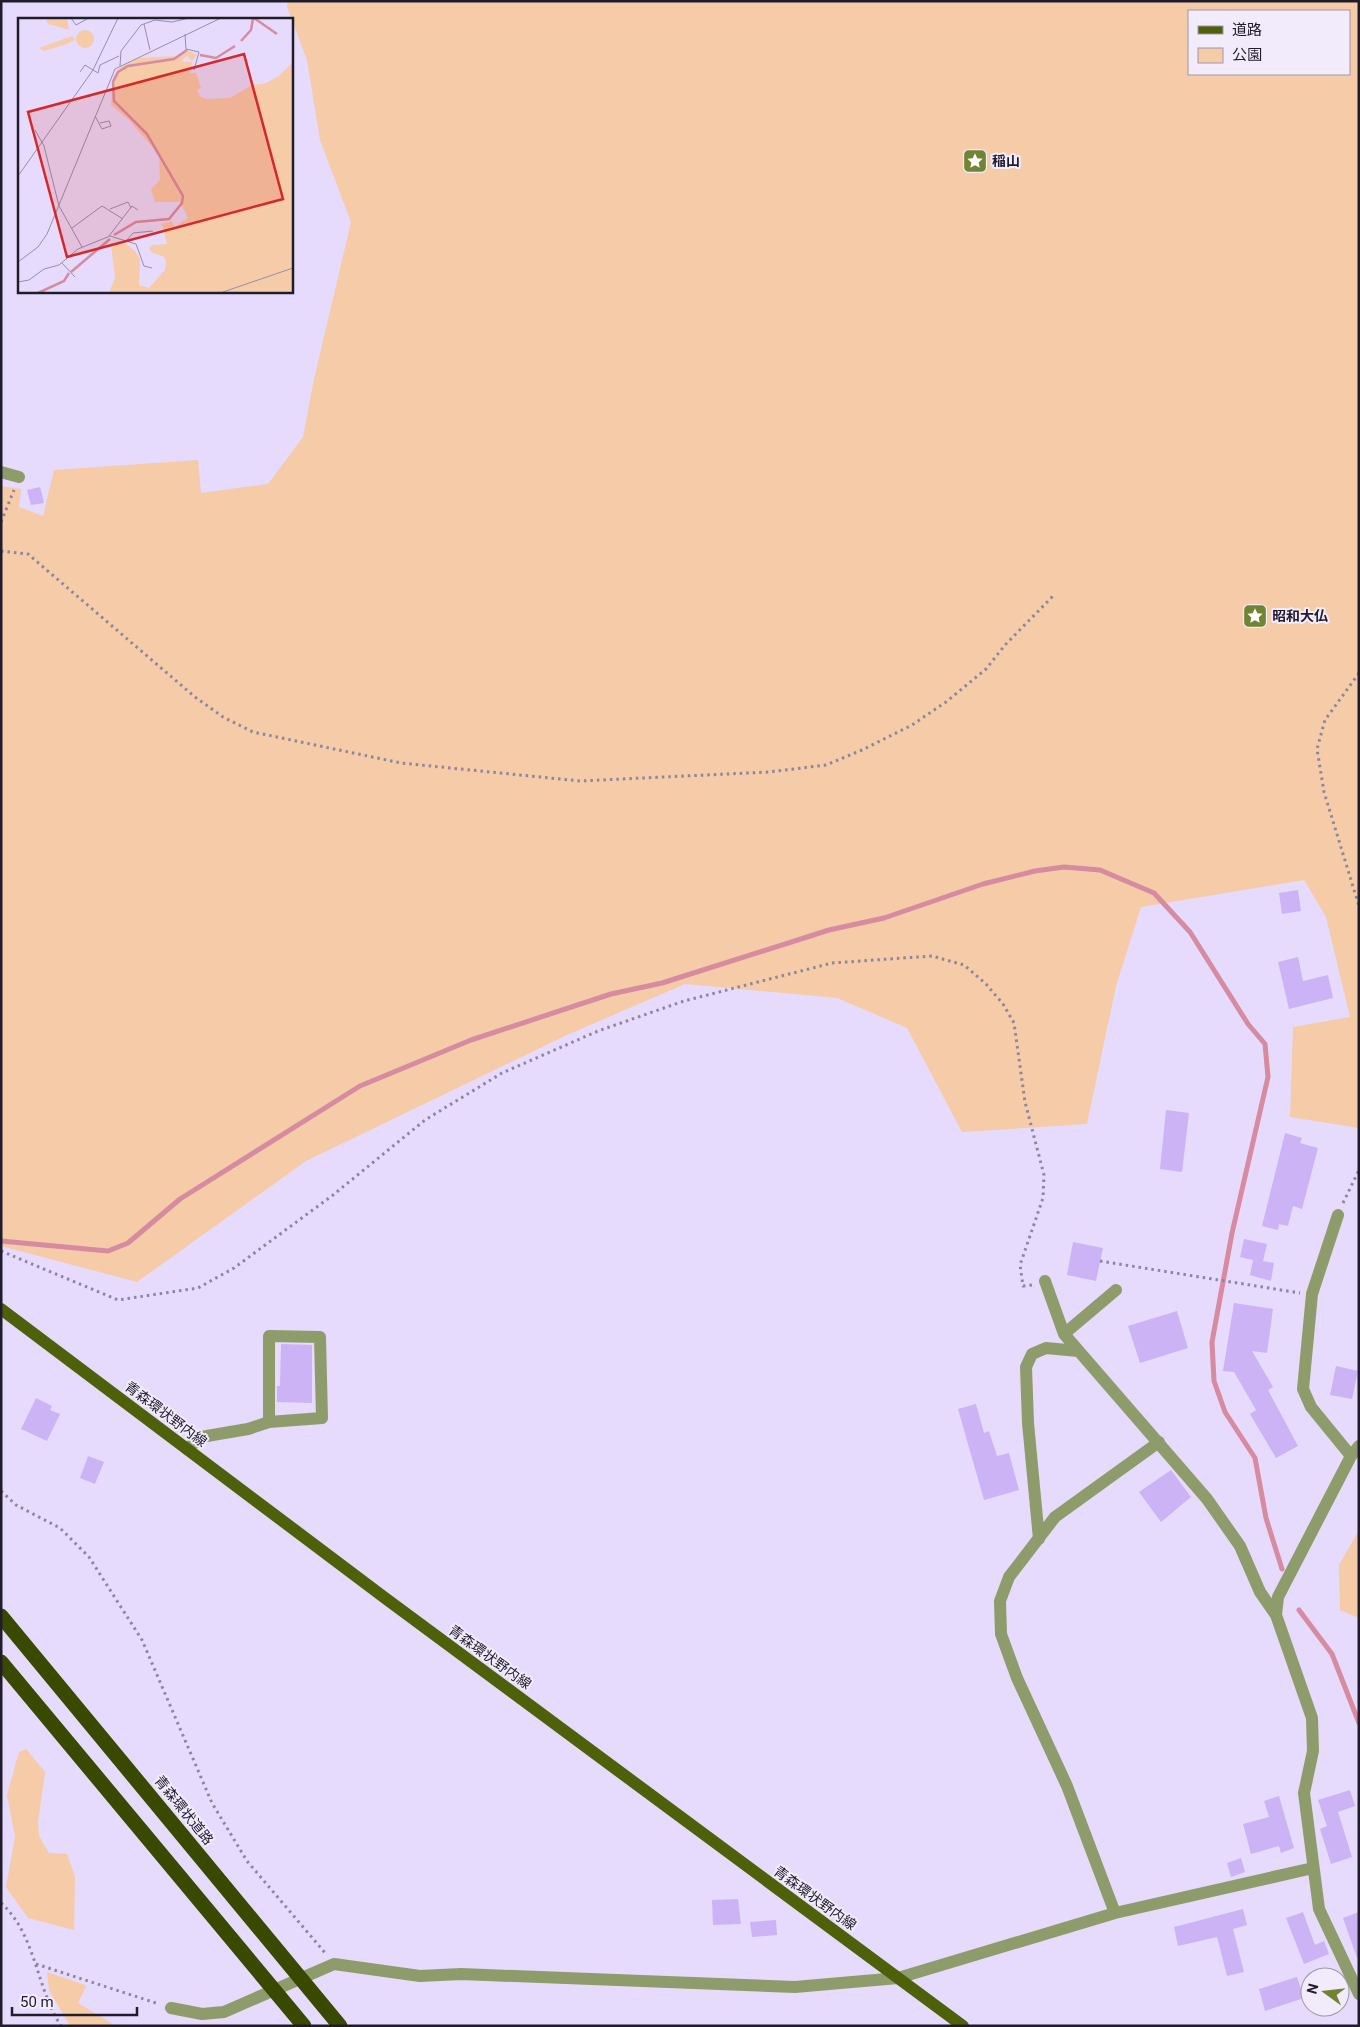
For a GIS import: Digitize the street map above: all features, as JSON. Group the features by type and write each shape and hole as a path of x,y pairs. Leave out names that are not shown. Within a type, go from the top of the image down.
{"highway":[{"name":"青森環状道路","path":"1,1616 340,2026"},
{"path":"1,1662 304,2026"}],"main road":[{"name":"青森環状野内線","path":"1,1309 963,2026"}],"street":[{"path":"1,472 19,477"},
{"path":"1276,1615 1278,1598 1355,1451 1311,1406 1303,1389 1312,1294 1338,1214"},
{"path":"1045,1281 1064,1334 1207,1499 1240,1546 1260,1592 1276,1615 1312,1718 1313,1751 1304,1792 1319,1909 1359,1994"},
{"path":"1064,1334 1116,1290"},
{"path":"187,1449 201,1437 248,1429 269,1422 322,1418 320,1337 269,1336 269,1422"},
{"path":"1038,1539 1026,1367 1032,1354 1046,1348 1078,1351"},
{"path":"1115,1913 1067,1786 1017,1678 1002,1634 1000,1601 1008,1577 1055,1518 1158,1442"},
{"path":"171,2008 196,2013 224,2012 334,1964 420,1976 461,1974 795,1987 898,1978 1115,1913 1313,1868"}],"path":[{"path":"1,522 19,477"},
{"path":"1,551 28,554 194,697 223,717 253,732 401,764 580,781 770,772 826,764 862,750 912,725 946,702 986,669 1005,645 1054,595"},
{"path":"1359,674 1325,720 1317,749 1324,792 1359,906"},
{"path":"1,1251 118,1300 198,1288 234,1268 333,1195 425,1120 502,1073 598,1031 684,1001 832,963 932,956 964,965 986,984 1004,1004 1014,1023 1025,1102 1044,1175 1043,1198 1020,1265 1023,1286 1032,1286 1045,1281"},
{"path":"1338,1214 1359,1170"},
{"path":"1100,1261 1312,1294"},
{"path":"1,1491 16,1506 60,1528 89,1557 142,1640 208,1795 227,1828 247,1861 334,1964"},
{"path":"1,1903 14,1917 36,1964 47,2002 62,2026"},
{"path":"36,1964 171,2008"}],"green space":[{"path":"288,1 1359,1 1359,1128 1290,1117 1293,1027 1350,1017 1326,917 1304,880 1141,907 1116,986 1087,1124 962,1132 907,1028 837,998 685,984 567,1035 306,1161 137,1282 1,1246 1,486 21,489 19,507 43,516 54,470 198,460 201,493 268,484 303,437 314,379 351,222 320,140 307,60 287,7"},
{"path":"1359,1530 1359,1618 1340,1610 1339,1565"},
{"path":"26,1749 45,1772 38,1822 39,1836 49,1853 67,1854 75,1877 74,1930 28,1918 6,1887 15,1837 7,1795 19,1752"},
{"path":"47,1972 85,1985 86,1987 78,2003 116,2026 70,2026 49,1990"}],"building":[{"path":"40,487 44,503 31,505 27,490"},
{"path":"1298,890 1301,911 1282,914 1279,893"},
{"path":"1298,957 1303,981 1328,975 1333,998 1289,1009 1278,962"},
{"path":"1166,1110 1189,1113 1182,1172 1160,1169"},
{"path":"1285,1133 1302,1138 1300,1143 1318,1148 1302,1209 1293,1206 1288,1226 1279,1224 1278,1230 1262,1226"},
{"path":"1244,1239 1267,1244 1263,1261 1274,1263 1271,1281 1250,1275 1253,1260 1240,1257"},
{"path":"1073,1242 1103,1248 1096,1281 1067,1275"},
{"path":"1234,1303 1273,1309 1267,1353 1252,1351 1273,1387 1268,1390 1298,1446 1276,1458 1250,1414 1256,1410 1234,1372 1223,1371"},
{"path":"1177,1311 1188,1348 1140,1363 1128,1326"},
{"path":"281,1344 312,1345 312,1403 277,1402 277,1386 280,1386"},
{"path":"1336,1366 1358,1371 1352,1399 1330,1395"},
{"path":"36,1398 52,1406 50,1410 60,1414 47,1441 21,1429"},
{"path":"976,1404 984,1433 989,1431 997,1456 1009,1453 1019,1490 984,1500 958,1409"},
{"path":"88,1456 104,1462 95,1484 80,1478"},
{"path":"1171,1470 1191,1497 1161,1522 1139,1492"},
{"path":"1350,1790 1355,1806 1338,1812 1352,1857 1331,1864 1320,1829 1327,1826 1318,1800"},
{"path":"1279,1796 1294,1848 1281,1853 1279,1846 1251,1854 1243,1824 1269,1817 1264,1801"},
{"path":"1241,1858 1245,1872 1231,1877 1227,1863"},
{"path":"738,1899 741,1924 713,1925 712,1900"},
{"path":"1243,1909 1247,1925 1233,1929 1244,1972 1227,1976 1217,1937 1178,1946 1174,1927"},
{"path":"1303,1912 1315,1945 1324,1941 1329,1954 1304,1964 1286,1918"},
{"path":"1359,1912 1359,1958 1357,1958 1343,1918"},
{"path":"776,1920 777,1935 752,1937 750,1922"},
{"path":"1297,1977 1300,1986 1300,1999 1265,2011 1259,1989"}],"waterway":[{"path":"1,1241 108,1251 128,1243 180,1199 360,1086 471,1040 611,994 662,983 829,930 884,918 983,884 1035,871 1064,867 1100,870 1154,893 1190,932 1248,1024 1265,1044 1268,1077 1232,1233 1212,1342 1214,1381 1225,1412 1255,1458 1266,1518 1282,1569"},
{"path":"1299,1610 1332,1654 1359,1723"}],"place":[{"name":"稲山","path":"975,161"},
{"name":"昭和大仏","path":"1255,616"}]}
